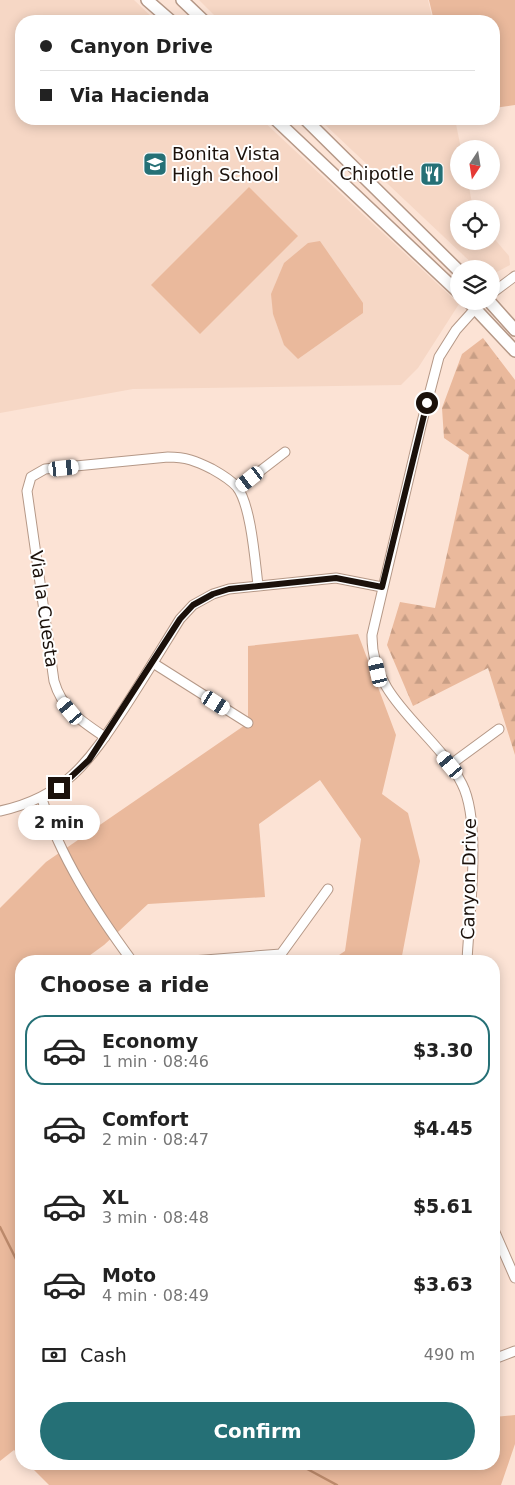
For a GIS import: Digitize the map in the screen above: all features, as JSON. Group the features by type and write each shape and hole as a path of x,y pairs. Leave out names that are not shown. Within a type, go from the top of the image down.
{"main road":[{"path":"147,0 164,15"},
{"path":"182,0 198,15"},
{"path":"281,125 450,284"},
{"path":"311,125 450,262"},
{"path":"481,310 515,352"},
{"path":"497,310 515,330"}],"street":[{"path":"500,287 515,276"},
{"name":"Canyon Drive","path":"467,955 473,833 470,805 462,784 450,765 401,709 378,672 372,645 372,635 382,587 439,357 470,310"},
{"path":"258,585 251,534 238,488 285,452"},
{"name":"Via la Cuesta","path":"105,736 70,711 58,697 54,681 27,492 31,477 45,469 184,457 223,475 238,488"},
{"path":"0,812 42,799 75,775 89,760 180,619 193,605 213,594 229,589 258,585 336,578 382,587"},
{"path":"153,662 248,723"},
{"path":"450,765 499,729"},
{"path":"42,799 66,858 112,935 127,955"},
{"path":"268,955 281,954 328,889"},
{"path":"500,1244 515,1278"},
{"path":"500,1357 515,1351"}],"shaded area":[{"name":"Bonita Vista High School","path":"0,0 134,0 150,15 15,15 15,125 267,125 450,296 450,310 455,310 418,368 401,385 133,389 0,413"},
{"path":"199,0 428,0 432,15 214,15"},
{"path":"325,125 456,125 459,140 450,140 450,190 470,190 471,200 450,200 450,243"},
{"path":"500,246 509,256 510,265 500,270 500,260 468,260 458,250 500,250"}],"green space":[{"path":"429,0 515,0 515,105 500,107 500,15 433,15"},
{"path":"249,187 298,236 200,334 151,285"},
{"path":"320,241 363,303 363,313 298,359 284,345 273,314 271,294 284,263 308,243"},
{"path":"483,338 515,380 515,755 488,668 413,706 387,645 400,602 435,608 469,455 444,438 442,408 462,354"},
{"path":"358,634 396,735 382,794 408,813 420,861 402,955 339,955 345,951 361,839 320,780 259,824 265,897 148,904 104,945 90,955 15,955 15,1451 0,1461 0,908 46,862 248,723 248,646"},
{"path":"515,1415 515,1444 501,1485 49,1485 34,1470 500,1470 500,1416"}],"waterway":[{"path":"0,1227 15,1257"},
{"path":"309,1470 337,1485"}],"place":[{"name":"Bonita Vista High School","path":"155,164"},
{"name":"Chipotle","path":"432,174"}],"route":[{"path":"59,788 89,760 180,619 193,605 213,594 229,589 324,578 348,579 382,587 427,403"}]}
